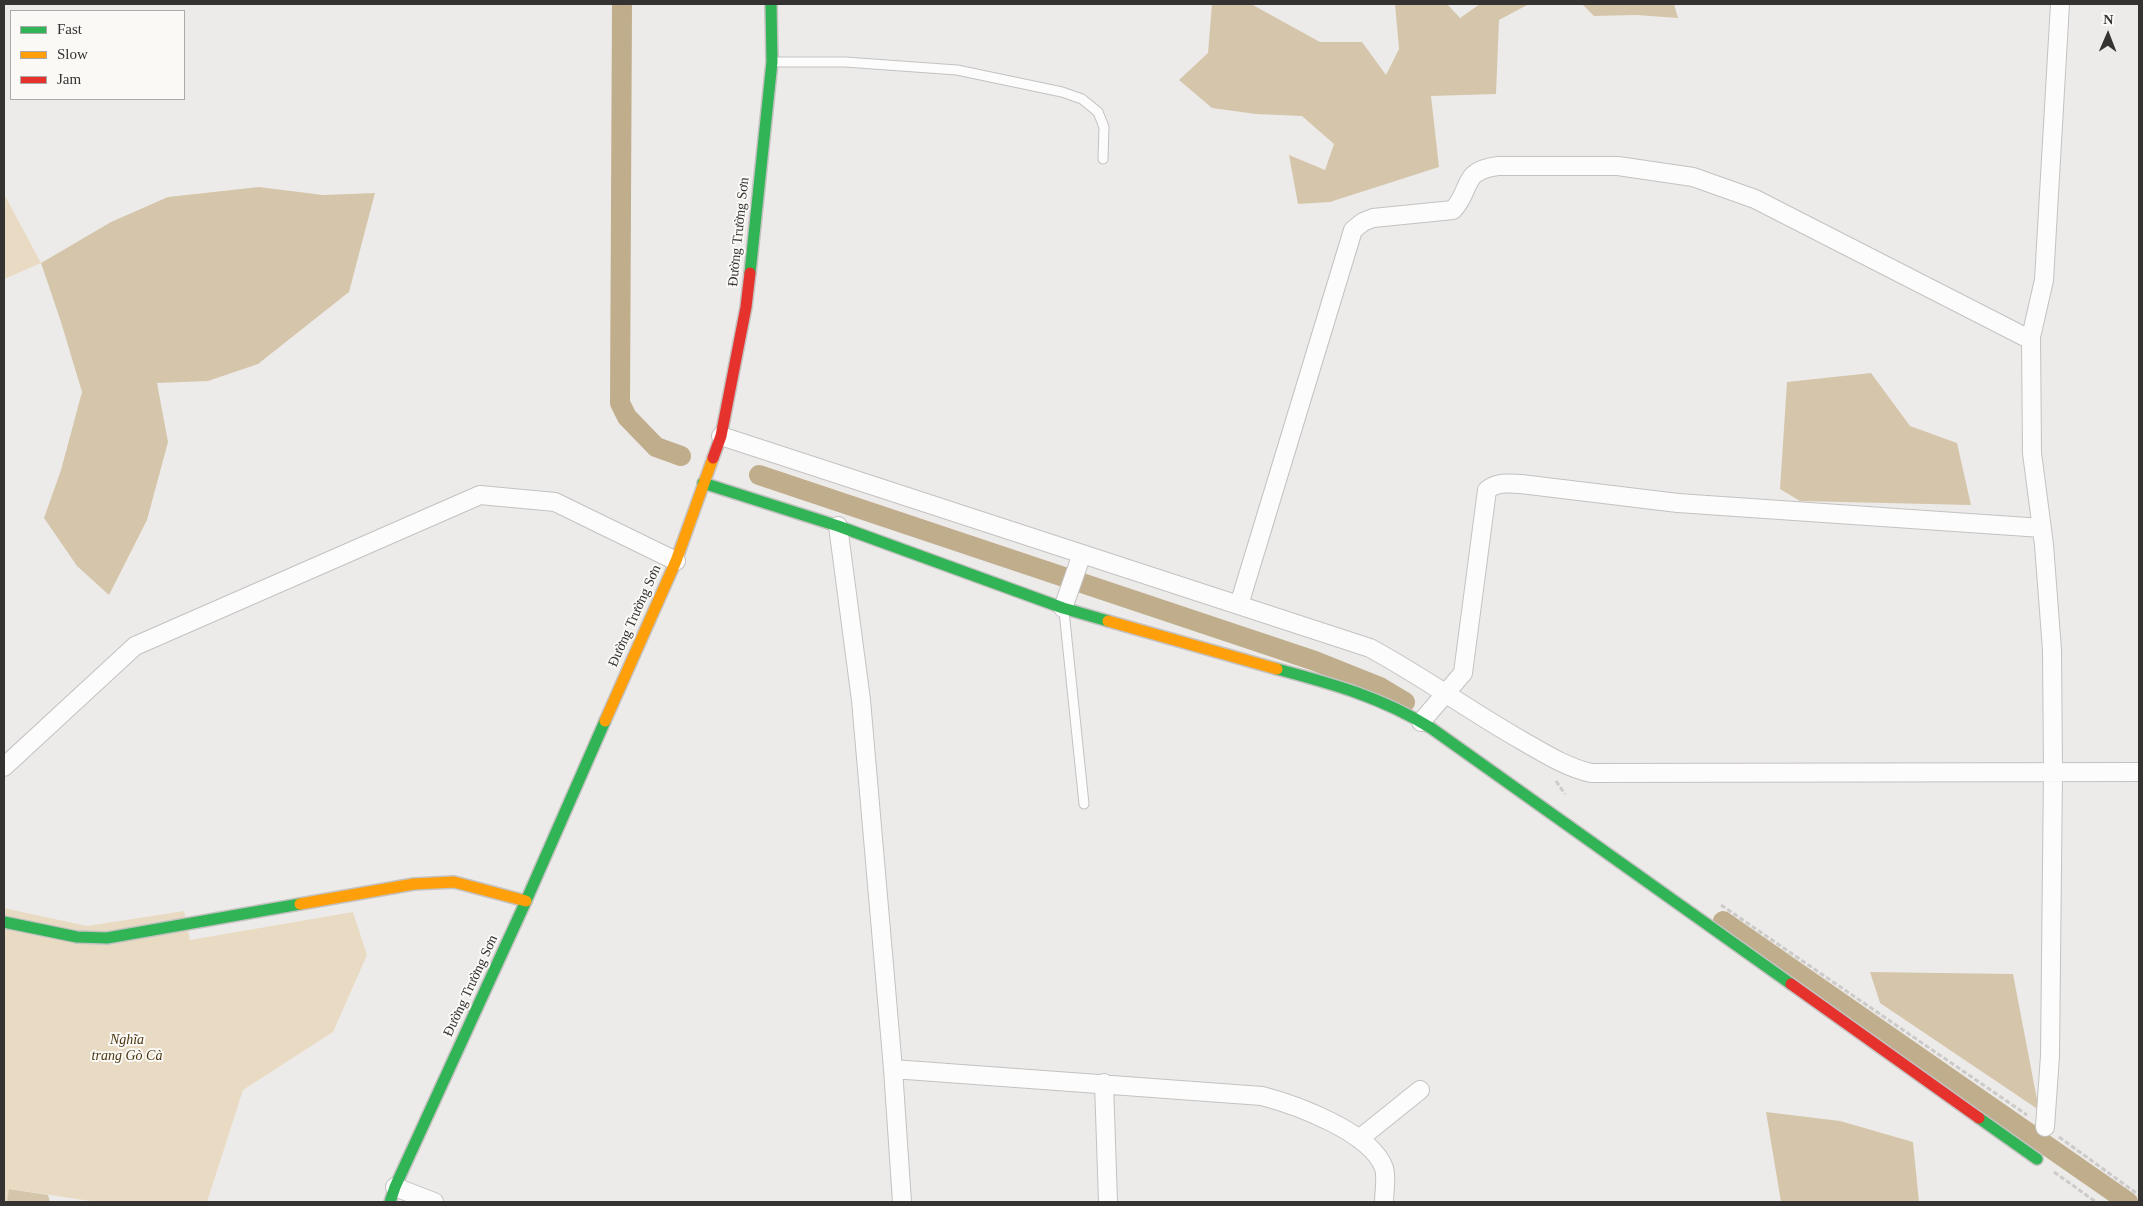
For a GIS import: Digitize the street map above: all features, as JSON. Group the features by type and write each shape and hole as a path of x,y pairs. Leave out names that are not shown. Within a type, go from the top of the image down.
{"main road":[{"name":"Đường Trường Sơn","path":"393,1195 526,901 676,561 721,436 746,307 772,62 771,4"},
{"path":"703,483 838,526 1063,608 1356,691 1404,711 2037,1160"},
{"path":"4,922 77,937 108,938 414,884 454,882 526,901"}],"street":[{"path":"2045,1127 2050,1056 2053,771 2052,650 2042,528 2032,453 2031,340 2044,280 2060,4"},
{"path":"1239,605 1352,230 1373,218 1453,210 1458,205 1474,172 1482,169 1498,166 1618,166 1693,177 1755,199 2031,340"},
{"path":"721,436 1370,648 1408,668 1488,721 1555,760 1574,769 1590,773 2139,772"},
{"path":"1421,722 1463,673 1487,490 1493,485 1521,484 1678,503 2042,528"},
{"path":"4,767 134,646 480,495 554,502 676,561"},
{"path":"838,526 861,700 893,1069 902,1202"},
{"path":"1063,608 1082,554"},
{"path":"893,1069 1262,1096 1289,1103 1349,1131 1372,1152 1384,1167 1384,1202"},
{"path":"1104,1083 1108,1202"},
{"path":"1359,1139 1420,1090"},
{"path":"393,1195 434,1202"}],"lane":[{"path":"772,62 846,62 938,68 991,76 1062,92 1082,99 1098,112 1104,128 1104,159"},
{"path":"1063,608 1084,804"}],"path":[{"path":"1556,780 1566,796"},
{"path":"1717,902 2045,1127 2139,1194"},
{"path":"2037,1160 2096,1202"}],"green space":[{"path":"4,194 41,263 4,279"},
{"name":"Nghĩa trang Gò Cà","path":"4,908 87,926 184,911 190,940 353,912 367,955 333,1032 243,1090 207,1202 97,1202 10,1189 7,1202 4,1202"}],"shaded area":[{"path":"1212,4 1251,4 1320,42 1362,42 1386,75 1399,49 1395,4 1447,4 1460,18 1480,4 1529,4 1499,20 1496,94 1431,96 1439,167 1330,202 1298,204 1289,155 1325,170 1334,144 1302,116 1256,114 1212,108 1179,80 1208,53"},
{"path":"1582,4 1674,4 1678,18 1636,15 1594,16"},
{"path":"259,187 323,195 375,193 349,292 258,364 208,381 157,383 168,442 147,520 109,595 77,566 44,518 61,470 82,392 41,263 111,222 168,197"},
{"path":"1871,373 1910,426 1957,443 1971,505 1800,501 1780,489 1787,382"},
{"path":"1870,972 2013,974 2039,1110 1880,1003"},
{"path":"1766,1112 1840,1121 1913,1142 1919,1202 1781,1202"},
{"path":"9,1189 48,1195 50,1202 7,1202"}],"waterway":[{"path":"622,4 620,403 627,417 656,447 681,456"},
{"path":"759,475 1315,661 1380,687 1405,702"},
{"path":"1723,921 2128,1202"}],"traffic: fast":[{"path":"750,273 772,62 771,4"},
{"path":"703,483 838,526 1063,608 1108,621"},
{"path":"1277,669 1356,692 1394,708 1431,728 1791,984"},
{"path":"390,1202 395,1187 526,901 605,721"},
{"path":"4,922 77,937 107,938 300,904"},
{"path":"1979,1118 2037,1159"}],"traffic: slow":[{"path":"605,721 676,561 713,458"},
{"path":"1108,621 1277,669"},
{"path":"300,904 414,884 454,882 526,901"}],"traffic: jam":[{"path":"713,458 721,436 746,307 750,273"},
{"path":"1791,984 1979,1118"}]}
